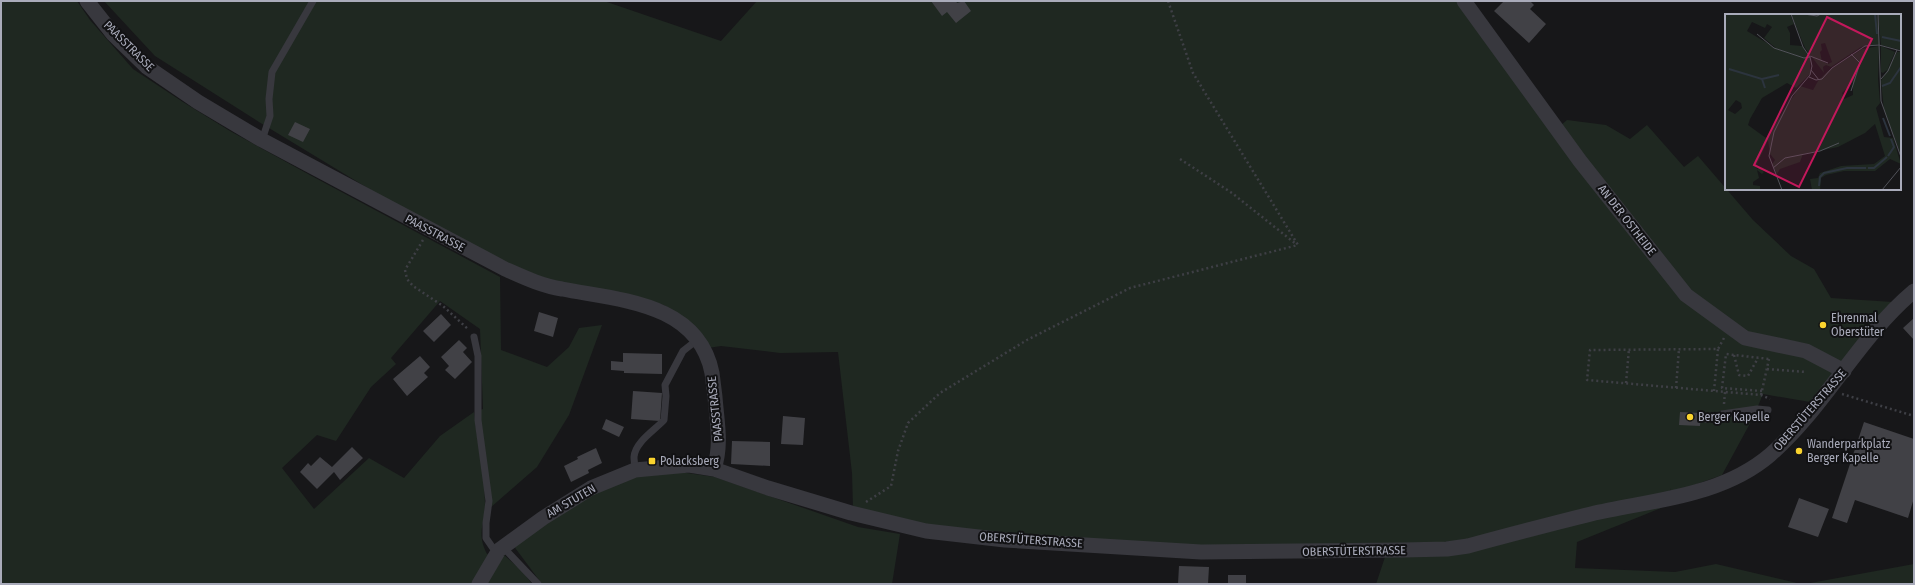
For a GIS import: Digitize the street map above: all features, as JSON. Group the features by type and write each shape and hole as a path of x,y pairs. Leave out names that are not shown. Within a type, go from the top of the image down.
{"street":[{"name":"PAASSTRASSE","path":"87,1 113,34 147,67 198,102 262,140 428,230 505,269 542,285 629,300 654,309 672,318 688,330 697,340 705,352 712,372 719,436 719,454 714,469"},
{"name":"AN DER OSTHEIDE","path":"1464,1 1580,161 1686,295 1745,338 1806,351 1844,370"},
{"name":"OBERSTÜTERSTRASSE","path":"714,469 768,488 851,513 926,531 1005,540 1201,552 1322,552 1447,549 1468,546 1592,514 1676,498 1746,472 1775,450 1803,421 1894,308 1914,291"},
{"name":"AM STUTEN","path":"479,584 500,550 543,518 591,488 635,470 689,465 714,469"}],"lane":[{"path":"262,140 270,116 269,99 272,72 313,1"},
{"path":"474,336 478,356 478,420 489,501 486,523 486,538 538,584"},
{"path":"635,470 634,457 636,452 644,440 664,420 666,396 665,385 670,372 683,351 697,340"},
{"path":"1717,422 1722,414 1757,409 1768,410"}],"path":[{"path":"1168,1 1193,73 1298,246"},
{"path":"1180,159 1232,192 1298,246"},
{"path":"428,230 404,270 407,279 413,286 456,317 474,336"},
{"path":"851,513 891,486 898,451 908,423 940,393 1028,340 1130,288 1298,246"},
{"path":"1714,391 1718,350 1730,327"},
{"path":"1626,383 1629,349"},
{"path":"1676,388 1679,349"},
{"path":"1718,350 1590,350 1588,380 1761,395 1775,403"},
{"path":"1761,395 1770,353"},
{"path":"1762,391 1722,388 1726,354 1769,359"},
{"path":"1734,355 1739,375 1748,376 1758,358"},
{"path":"1767,369 1806,372"},
{"path":"1828,390 1914,416"}],"shaded area":[{"path":"1,1 77,1 90,20 133,69 183,102 230,131 500,277 501,350 547,367 569,347 579,328 602,325 569,415 537,467 490,508 480,410 483,409 480,329 440,301 391,358 396,364 371,387 336,441 317,435 282,468 314,509 369,458 404,478 440,436 474,412 485,492 482,540 487,554 490,555 472,584 1,584"},
{"path":"104,1 604,1 721,41 757,1 1462,1 1521,84 1552,133 1567,120 1606,125 1630,139 1647,125 1684,167 1698,156 1725,187 1725,190 1727,190 1753,220 1791,256 1814,269 1831,298 1893,302 1839,365 1807,349 1746,336 1714,317 1745,340 1806,353 1837,369 1810,402 1763,394 1754,416 1722,475 1669,494 1671,488 1661,508 1577,542 1575,568 1675,572 1716,564 1801,584 1376,584 1385,557 1464,552 1463,541 1386,545 1200,548 1006,535 927,527 853,508 852,473 838,352 780,353 721,346 708,348 701,335 664,305 560,287 501,264 440,232 259,122 155,56"},
{"path":"680,472 715,477 858,527 900,534 892,584 542,584 513,545 591,494 637,476"},
{"path":"504,555 523,572 532,584 483,584"},
{"path":"1914,564 1914,584 1805,584"}],"building":[{"path":"931,1 956,1 957,3 964,1 971,11 956,23 947,12 942,16"},
{"path":"1504,1 1530,1 1534,5 1530,9 1546,24 1529,43 1494,11"},
{"path":"295,122 310,129 303,142 288,135"},
{"path":"539,312 558,318 553,337 534,331"},
{"path":"441,314 451,325 434,342 423,331"},
{"path":"1914,318 1914,340 1903,328"},
{"path":"459,340 467,348 463,352 472,362 455,379 445,370 449,366 441,357"},
{"path":"623,353 662,354 662,374 624,373 624,371 611,370 611,361 623,362"},
{"path":"420,356 430,367 424,373 428,377 407,396 393,379"},
{"path":"633,391 662,393 660,421 631,419"},
{"name":"Berger Kapelle","path":"1680,412 1701,413 1700,426 1679,425"},
{"path":"783,416 805,418 803,445 781,444"},
{"path":"606,419 624,427 619,437 602,429"},
{"path":"1864,422 1914,439 1914,498 1908,518 1855,500 1847,523 1832,518"},
{"path":"732,441 770,442 770,466 731,464"},
{"path":"352,447 363,458 340,480 334,472 317,489 300,472 308,463 311,466 320,457 332,467"},
{"path":"596,448 602,463 588,470 589,473 571,482 564,466 578,459 577,457"},
{"path":"1799,498 1829,509 1818,537 1788,527"},
{"path":"1179,566 1209,567 1208,584 1178,584"},
{"path":"1228,575 1246,575 1246,584 1228,584"}],"place":[{"name":"Ehrenmal Oberstüter","path":"1823,325"},
{"name":"Berger Kapelle","path":"1690,417"},
{"name":"Wanderparkplatz Berger Kapelle","path":"1799,451"},
{"name":"Polacksberg","path":"652,461"}]}
